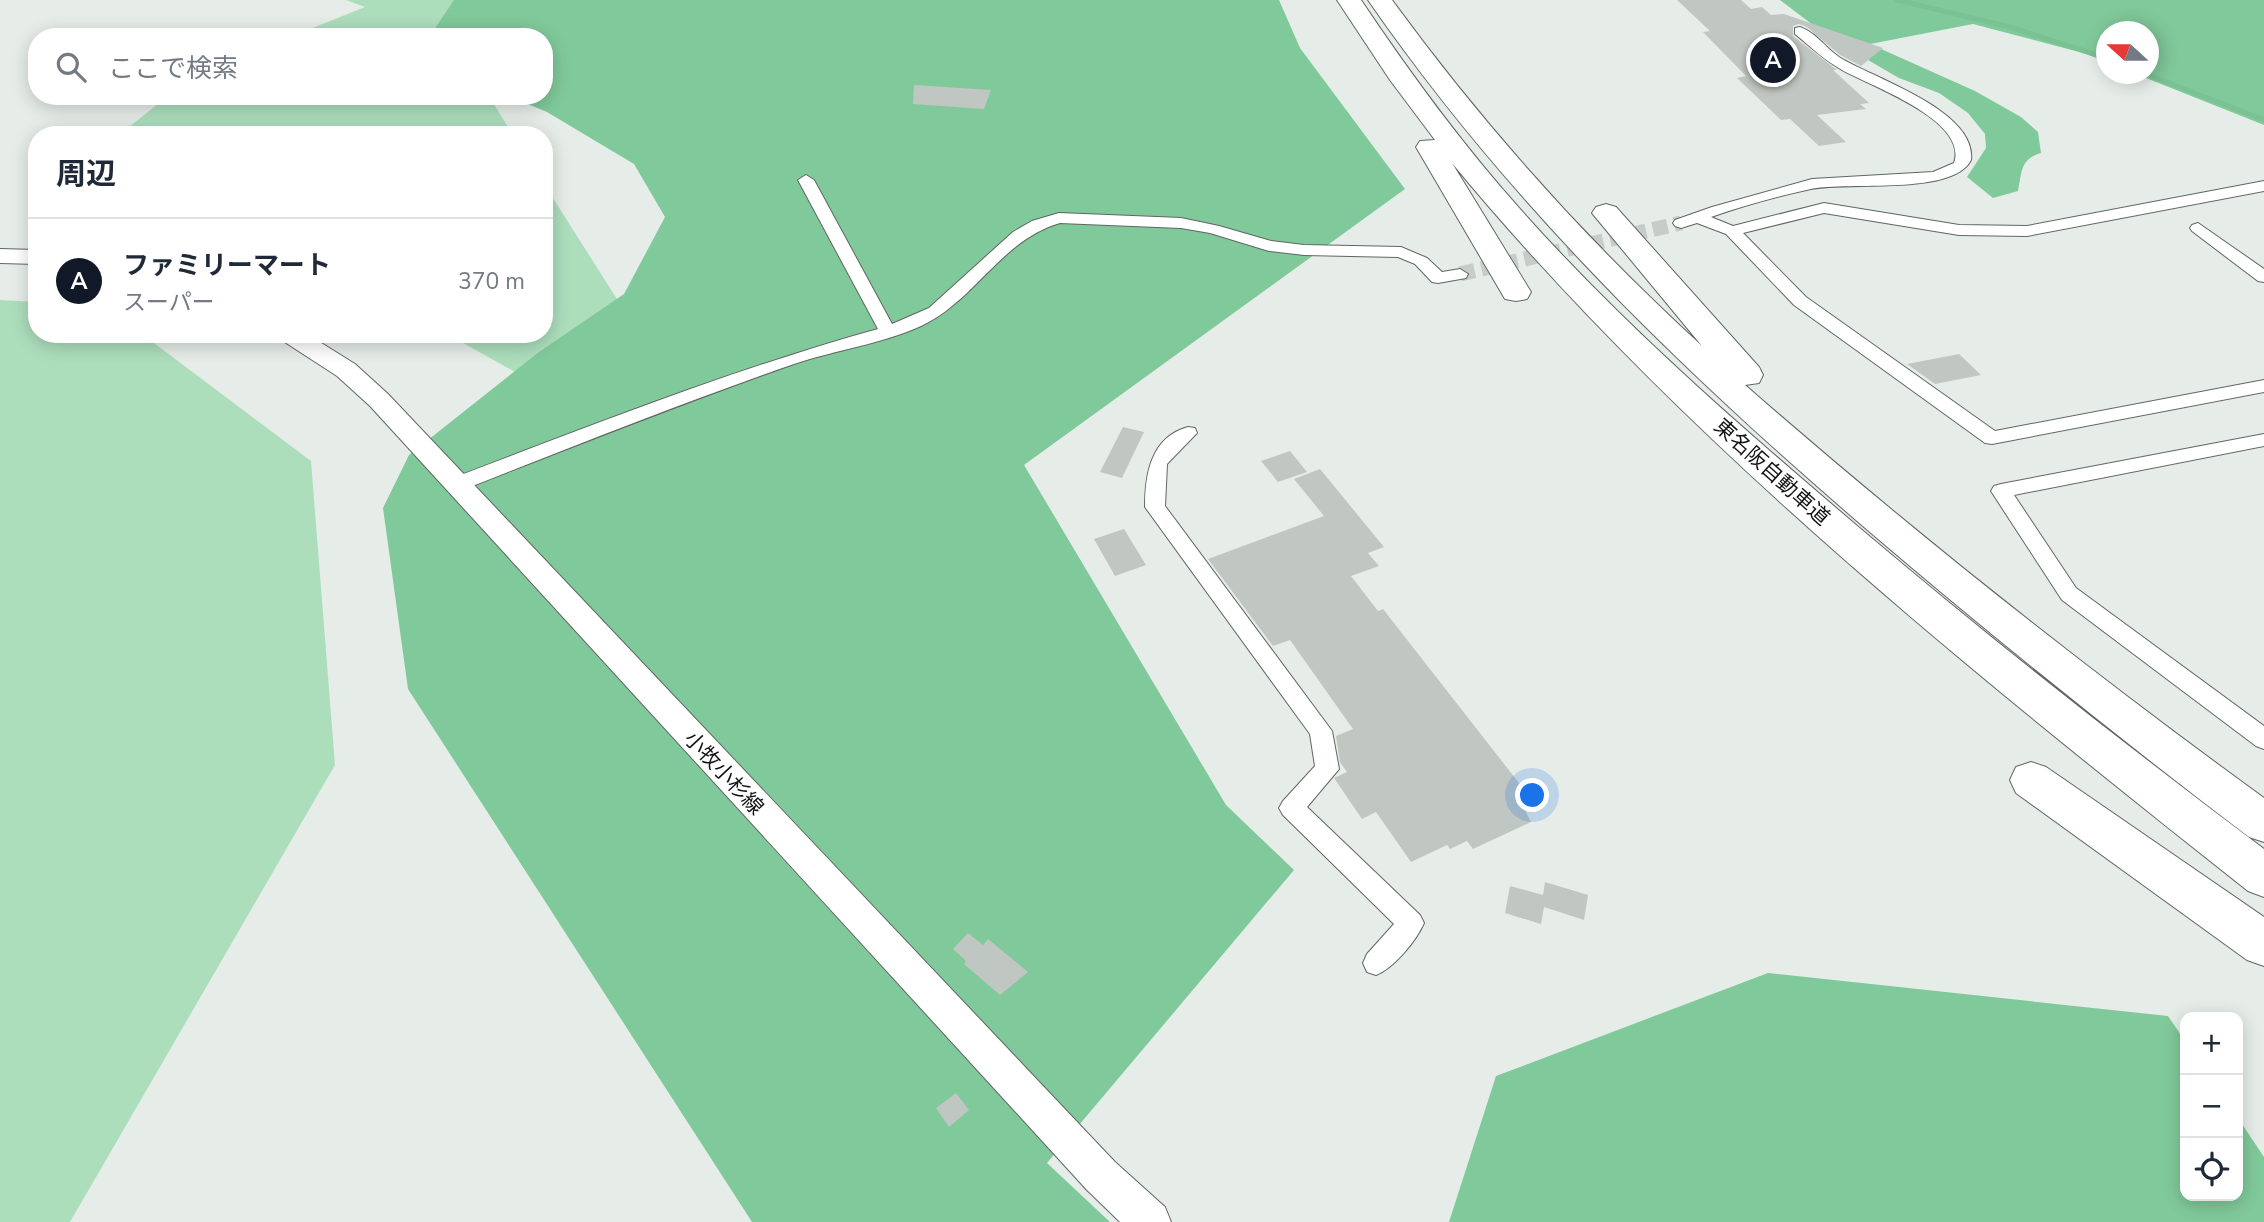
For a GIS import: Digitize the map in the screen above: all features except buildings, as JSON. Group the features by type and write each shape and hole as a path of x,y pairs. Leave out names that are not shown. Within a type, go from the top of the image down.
{"highway":[{"path":"1347,0 1436,159 1516,292"},
{"name":"東名阪自動車道","path":"1347,0 1406,85 1505,209 1575,287 1657,367 1761,464 1896,581 2028,690 2264,876"},
{"name":"東名阪自動車道","path":"1380,0 1440,83 1504,162 1608,274 1696,361 1927,561 2264,823"},
{"path":"1606,213 1713,340 1761,390 2075,678"},
{"path":"2031,779 2137,857 2264,944"}],"main road":[{"path":"0,256 28,257"},
{"name":"小牧小杉線","path":"303,343 346,370 379,400 455,485 1101,1176 1150,1222"}],"street":[{"path":"1681,223 1729,206 1812,184 1933,177 1956,170 1964,159 1960,136 1948,123 1911,99 1832,59 1800,31"},
{"path":"806,180 887,330"},
{"path":"1732,231 1802,212 1832,208 1959,230 2027,231 2264,186"},
{"path":"455,485 790,359 917,321 952,300 1011,241 1035,225 1059,218 1181,223 1213,229 1269,246 1304,250 1401,252 1420,261 1438,278 1460,274"},
{"path":"1699,218 1732,231 1800,301 1992,438 2264,386"},
{"path":"2198,228 2264,276"},
{"path":"1188,433 1168,446 1154,470 1155,508 1321,732 1327,769 1292,808 1411,923 1376,963"},
{"path":"2264,440 2001,491 2069,594 2264,739"}],"green space":[{"path":"346,0 485,0 478,28 312,28 365,7"},
{"path":"454,0 1279,0 1300,48 1405,189 1024,465 1226,805 1294,870 1047,1163 1110,1222 752,1222 408,689 383,508 409,455 539,352 624,294 665,217 634,164 547,112 530,105 553,105 553,28 435,28"},
{"path":"1780,0 2264,0 2264,125 2159,83 2159,21 2096,21 2096,58 1973,24 1870,44 1975,91 2021,117 2038,132 2041,153 2026,163 2021,172 2018,191 1993,198 1967,177 1986,148 1985,134 1968,113 1939,93 1899,78 1830,38"},
{"path":"157,105 495,105 507,126 130,126"},
{"path":"553,198 636,329 542,387 463,343 553,343"},
{"path":"0,300 28,302 28,343 154,343 311,461 335,765 70,1222 0,1222"},
{"path":"1768,973 2168,1016 2180,1034 2180,1201 2243,1201 2243,1126 2264,1157 2264,1222 1449,1222 1496,1076"}],"waterway":[{"path":"1897,0 2010,27 2096,55"},
{"path":"2159,79 2264,120"}],"tunnel":[{"path":"1460,274 1681,223"}],"place":[{"name":"ファミリーマート","path":"1773,60"}]}
